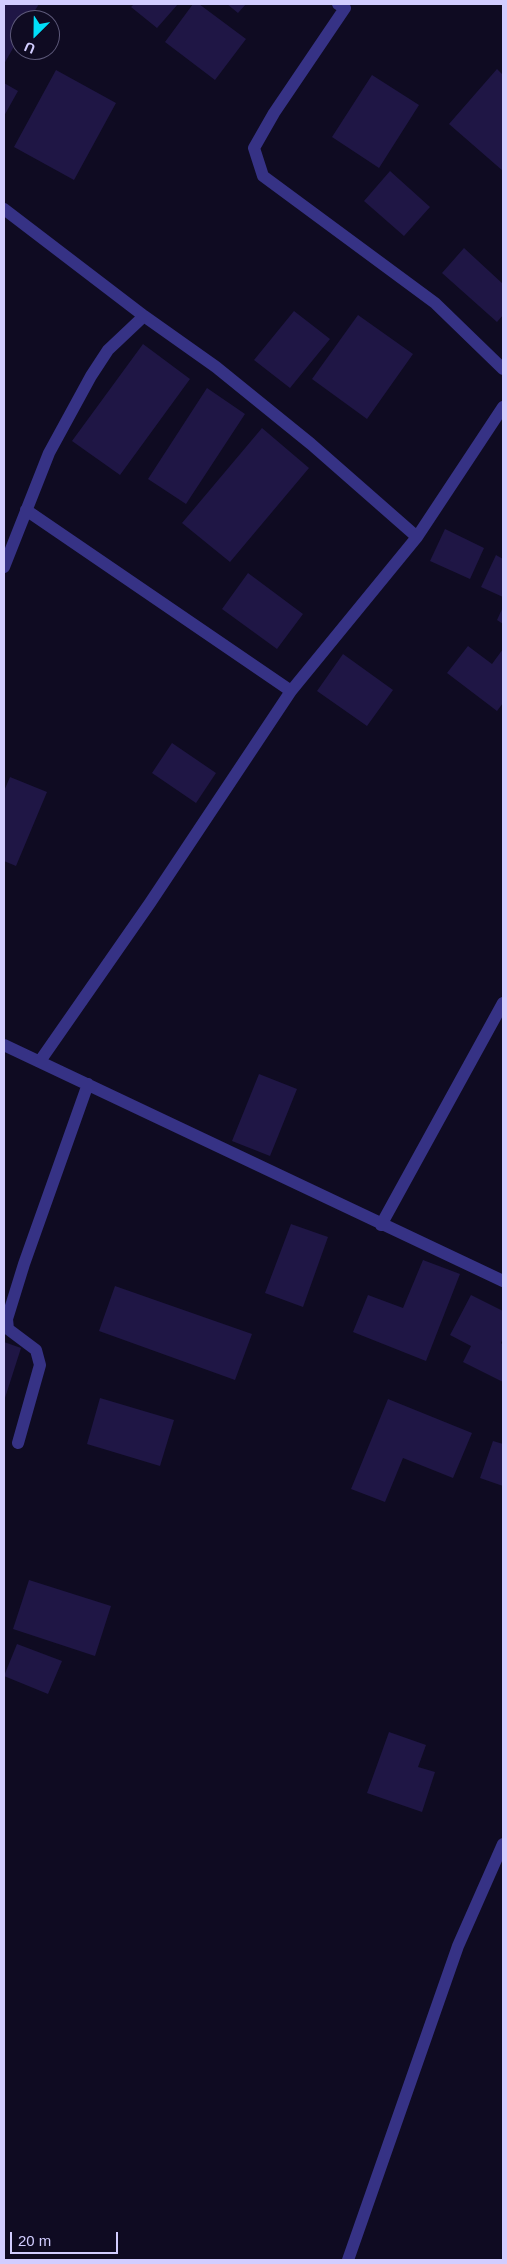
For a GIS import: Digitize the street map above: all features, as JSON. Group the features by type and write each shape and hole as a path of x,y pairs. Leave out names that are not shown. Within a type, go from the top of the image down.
{"street":[{"path":"344,5 274,113 254,148 263,176 435,303 503,369"},
{"path":"4,209 144,316 216,367 312,444 417,537"},
{"path":"4,567 49,453 91,376 108,350 144,316"},
{"path":"40,1061 150,903 291,690 417,537 503,407"},
{"path":"26,510 291,690"},
{"path":"381,1225 503,1003"},
{"path":"4,1045 381,1225 503,1281"},
{"path":"18,1443 40,1365 36,1350 8,1329 7,1319 24,1264 88,1084"},
{"path":"348,2260 458,1946 503,1844"}],"building":[{"path":"4,4 39,4 35,10 10,10 10,54 4,64"},
{"path":"134,4 178,4 157,28 131,7"},
{"path":"193,4 199,4 246,39 215,80 165,42"},
{"path":"227,4 246,4 238,13"},
{"path":"497,69 503,75 503,171 449,124"},
{"path":"56,70 116,103 74,180 14,147"},
{"path":"372,75 419,105 379,168 332,137"},
{"path":"4,83 18,91 4,116"},
{"path":"390,171 430,207 404,236 364,201"},
{"path":"464,248 503,284 503,315 497,322 442,273"},
{"path":"294,311 330,339 290,388 254,360"},
{"path":"358,315 413,354 367,419 312,379"},
{"path":"143,344 190,379 120,475 72,441"},
{"path":"207,388 245,414 186,504 148,479"},
{"path":"262,428 309,468 230,562 182,523"},
{"path":"445,529 484,548 470,579 430,561"},
{"path":"496,555 503,559 503,597 481,587"},
{"path":"248,573 303,614 277,649 222,609"},
{"path":"503,607 503,624 497,620"},
{"path":"468,646 492,664 503,649 503,703 497,711 447,673"},
{"path":"343,654 393,690 367,726 317,691"},
{"path":"172,743 216,773 196,803 152,773"},
{"path":"10,777 47,792 16,866 4,861 4,791"},
{"path":"259,1074 297,1089 270,1156 232,1141"},
{"path":"291,1224 328,1237 303,1307 265,1293"},
{"path":"423,1260 460,1274 426,1361 353,1332 368,1295 403,1308"},
{"path":"115,1286 252,1334 235,1380 99,1331"},
{"path":"471,1295 503,1311 503,1338 501,1343 503,1345 503,1382 463,1362 471,1346 450,1335"},
{"path":"4,1342 21,1348 4,1401"},
{"path":"100,1398 174,1420 160,1466 87,1444"},
{"path":"388,1399 472,1433 453,1478 403,1458 385,1502 351,1489"},
{"path":"493,1441 503,1444 503,1486 480,1478"},
{"path":"29,1580 111,1606 95,1656 13,1629"},
{"path":"17,1644 62,1661 48,1694 4,1676"},
{"path":"389,1732 426,1745 418,1767 435,1772 422,1812 367,1793"}]}
